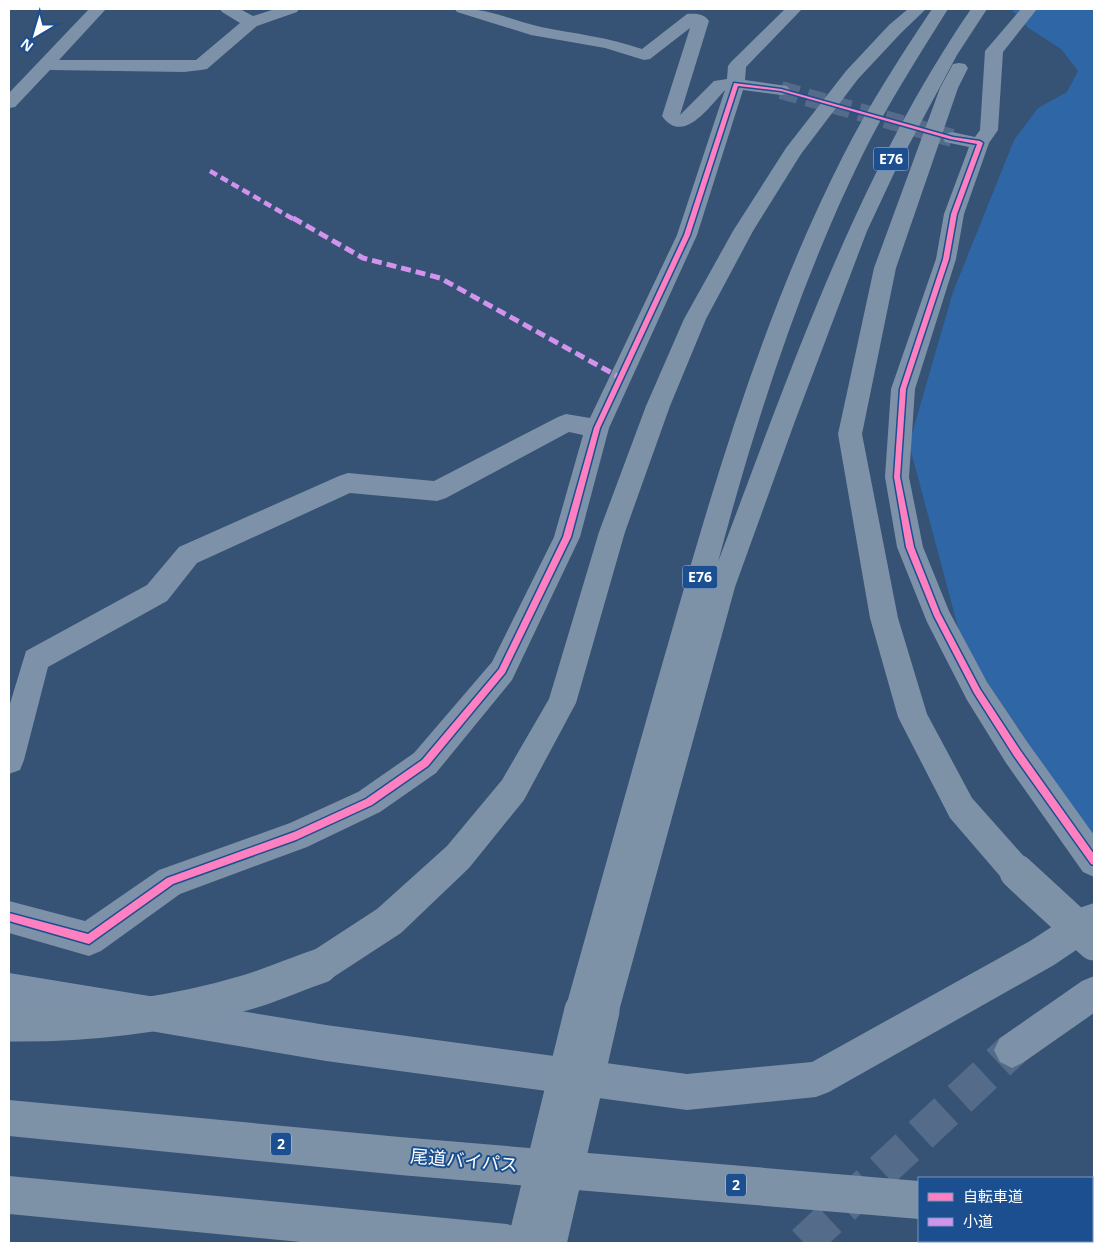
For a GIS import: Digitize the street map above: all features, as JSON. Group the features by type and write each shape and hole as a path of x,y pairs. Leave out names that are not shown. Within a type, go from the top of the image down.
{"highway":[{"path":"9,1024 37,1025 117,1019 239,995 320,966 389,921 458,857 513,790 562,702 612,532 658,406 695,319 742,231 793,152 852,75 918,9"},
{"name":"E76","path":"592,1010 699,581 748,416 782,316 823,216 852,156 909,53 940,9"},
{"name":"E76","path":"592,1010 722,587 783,421 857,231 886,169 948,54 978,9"},
{"path":"988,9 949,88 885,268 850,434 884,618 913,716 961,808 1017,872 1075,928 1094,943"},
{"path":"525,1243 592,1010"},
{"path":"549,1243 592,1010"},
{"name":"尾道バイパス","path":"9,1118 400,1156 918,1200"},
{"path":"9,1195 507,1243"}],"street":[{"path":"76,9 97,10"},
{"path":"228,9 251,22"},
{"path":"46,65 184,67 200,65 251,22 291,9"},
{"path":"463,9 537,31 608,43 644,55 692,18 700,21 671,116 677,122 686,120 720,84 736,84 781,90"},
{"path":"9,917 89,939 170,881 296,836 369,802 425,763 502,671 567,537 597,428 687,235 736,84 737,66 794,9"},
{"path":"1029,9 994,51 990,130 980,142 954,214 946,259 903,389 897,477 910,547 937,614 977,691 1007,738 1094,861"},
{"path":"9,102 97,10"},
{"path":"952,138 980,142"},
{"path":"9,760 36,660 157,593 188,555 348,483 437,491 566,423 597,428"},
{"path":"9,990 326,1043 687,1092 816,1079 1042,953 1094,919"},
{"path":"1012,1050 1094,993"}],"shaded area":[{"path":"1011,9 1094,9 1094,841 963,646 909,444 953,292 1014,140 1038,108 1067,92 1078,71 1061,49 1027,27"}],"tunnel":[{"path":"781,90 952,138"},
{"path":"804,1243 1012,1050"}],"marked path":[{"path":"210,171 363,258 440,278 619,377"}],"cycle path":[{"path":"9,917 89,939 170,881 296,836 369,802 425,763 502,671 567,537 597,428 687,235 736,84 781,90 952,138 980,143 954,214 946,259 903,389 897,477 910,547 937,614 977,691 1017,753 1094,861"}]}
